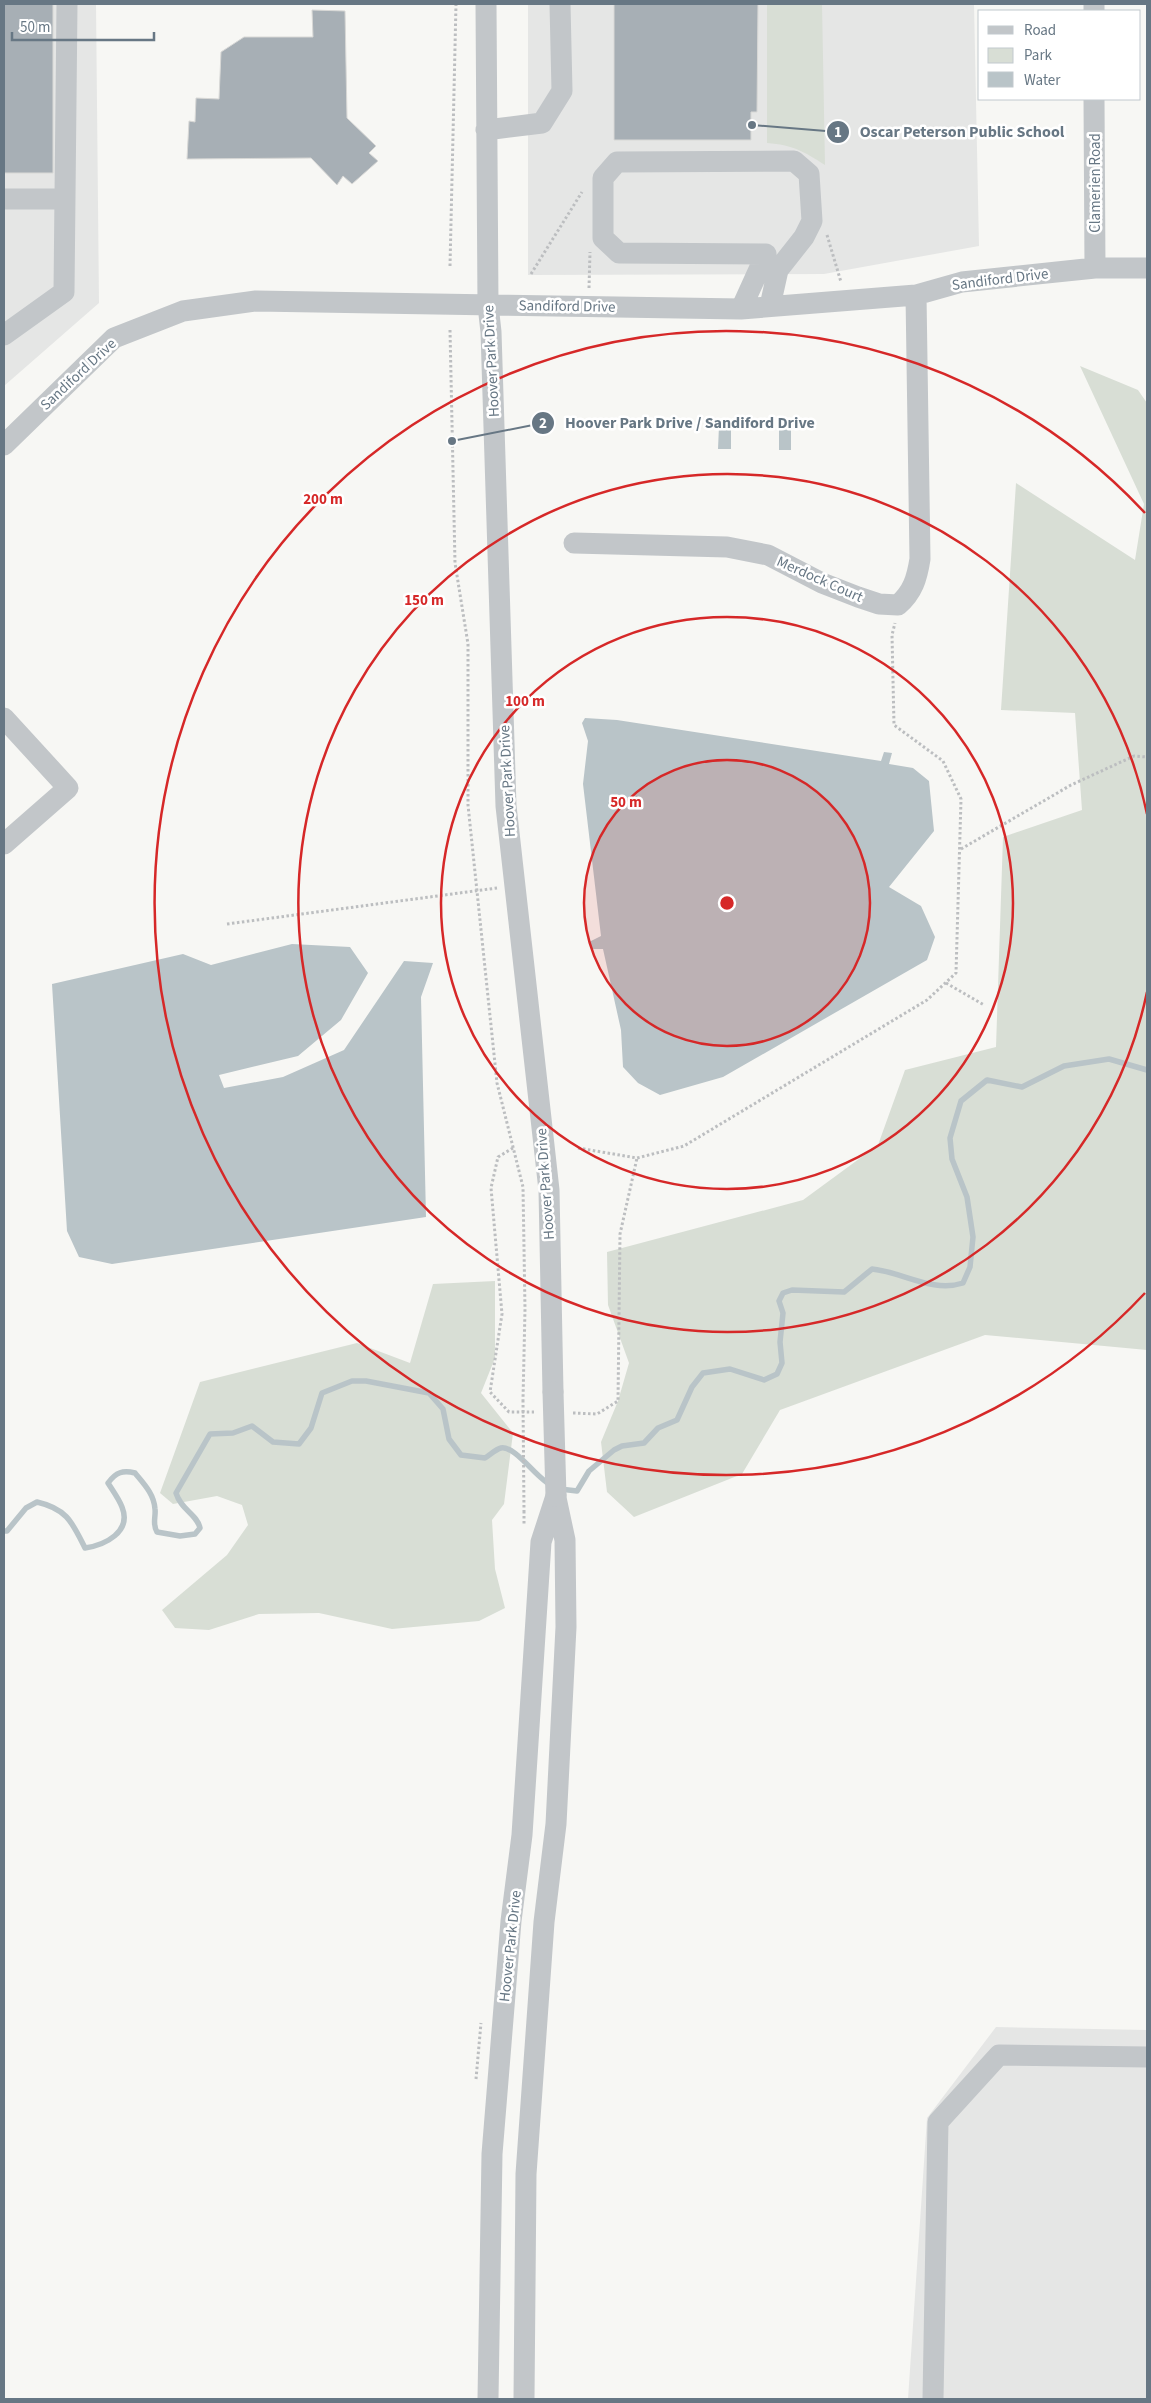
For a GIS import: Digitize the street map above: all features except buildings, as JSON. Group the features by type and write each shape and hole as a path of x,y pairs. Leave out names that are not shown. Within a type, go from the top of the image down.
{"street":[{"path":"4,335 64,292 68,4"},
{"name":"Hoover Park Drive","path":"486,4 488,305 491,332 498,509 506,806 548,1190 556,1496 565,1540 566,1627 556,1824 544,1922 526,2174 524,2399"},
{"path":"486,130 542,123 562,91 560,4"},
{"name":"Clamerien Road","path":"1094,100 1095,268"},
{"path":"742,309 766,254 619,253 603,238 603,178 617,162 794,161 809,174 812,221 804,237 778,270 770,306"},
{"path":"4,199 65,199"},
{"name":"Sandiford Drive","path":"4,446 114,338 183,311 256,301 742,309 916,294 962,282 1095,268 1147,268"},
{"path":"898,605 908,596 917,580 920,559 916,294"},
{"name":"Merdock Court","path":"574,543 727,547 768,555 822,583 858,597 879,604 898,605"},
{"path":"4,718 68,788 4,844"},
{"name":"Hoover Park Drive","path":"488,2399 492,2154 498,2070 511,1921 522,1835 541,1542 556,1496"},
{"path":"933,2399 938,2122 999,2055 1147,2057"}],"path":[{"path":"450,266 456,4"},
{"path":"531,274 586,186"},
{"path":"827,228 827,237 847,300"},
{"path":"589,307 590,247"},
{"path":"450,330 455,563 468,644 468,805 497,1083 523,1187 526,1309 523,1400 524,1511"},
{"path":"578,1148 637,1158 684,1146 927,1000 956,973 961,799 944,761 894,725 892,635 898,605"},
{"path":"960,849 1071,785 1134,756 1147,757"},
{"path":"227,924 515,886"},
{"path":"946,982 984,1005"}],"shaded area":[{"path":"4,4 96,4 99,303 4,386"},
{"path":"528,4 974,4 979,246 824,274 528,275"},
{"path":"996,2027 1147,2030 1147,2399 908,2399 927,2118"}],"green space":[{"path":"767,4 822,4 825,165 798,150 784,145 767,143"},
{"path":"1080,366 1138,390 1147,403 1147,1350 985,1335 780,1410 742,1474 634,1517 607,1492 601,1442 618,1401 629,1363 608,1305 607,1252 803,1200 878,1145 905,1070 996,1047 1003,837 1082,810 1075,713 1001,710 1016,483 1135,560 1144,504"},
{"path":"495,1281 495,1358 481,1393 513,1433 504,1504 492,1520 495,1569 505,1608 479,1621 392,1629 319,1613 259,1614 209,1630 175,1628 162,1610 227,1555 248,1525 242,1505 217,1496 173,1504 160,1493 200,1382 357,1343 410,1363 433,1284"}],"water":[{"path":"719,426 731,426 731,449 718,449"},
{"path":"779,426 791,426 791,450 779,450"},
{"path":"585,718 617,720 881,761 884,752 892,753 889,764 913,768 929,781 934,831 889,887 921,906 935,937 927,960 723,1077 660,1095 638,1083 623,1067 621,1030 603,949 591,949 589,942 601,936 583,784 588,741 582,723"},
{"path":"292,944 350,947 368,973 341,1020 298,1056 219,1075 224,1088 283,1077 344,1050 404,961 433,963 421,997 426,1217 112,1264 79,1257 67,1231 52,984 183,954 211,965"}],"waterway":[{"path":"560,1489 577,1491 589,1471 614,1450 622,1446 644,1443 658,1428 677,1420 692,1387 703,1373 730,1369 764,1380 777,1374 782,1363 780,1342 783,1313 779,1301 783,1293 792,1290 844,1292 872,1269 929,1284 951,1285 963,1283 970,1267 973,1237 967,1197 952,1159 950,1138 961,1101 987,1080 1022,1087 1064,1066 1109,1059 1147,1070"},
{"path":"4,1531 7,1531 26,1508 37,1502 55,1508 62,1513 72,1524 85,1548 101,1544 115,1536 120,1530 124,1516 121,1504 108,1483 117,1474 127,1472 135,1473 151,1494 155,1512 154,1523 157,1532 180,1536 195,1534 200,1528 198,1523 181,1504 176,1493 210,1434 233,1433 252,1426 273,1442 299,1444 311,1428 322,1393 352,1381 366,1381 429,1393 443,1409 449,1439 461,1455 485,1458 501,1448 507,1448 545,1482 551,1485"}],"place":[{"name":"Oscar Peterson Public School","path":"752,125"},
{"name":"Hoover Park Drive / Sandiford Drive","path":"452,441"}]}
